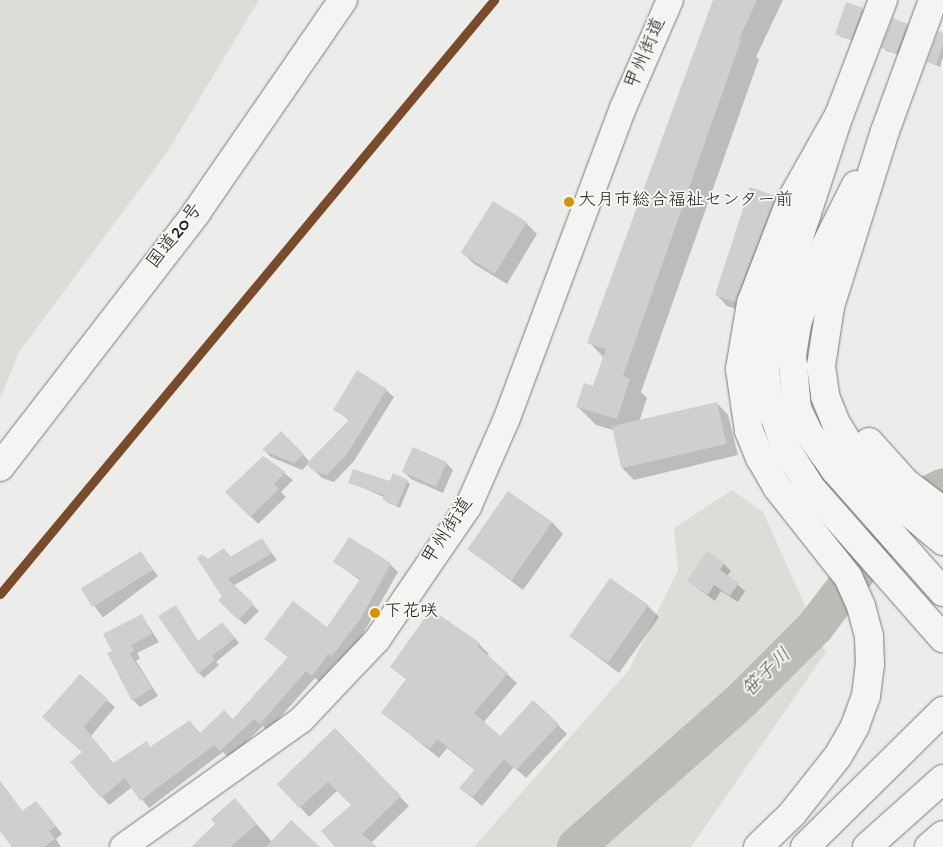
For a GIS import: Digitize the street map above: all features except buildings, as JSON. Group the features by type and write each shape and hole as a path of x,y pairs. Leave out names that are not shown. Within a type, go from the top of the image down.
{"highway":[{"name":"国道20号","path":"0,467 196,213 344,0"},
{"path":"883,0 839,115 790,202 751,303 740,370 749,431 777,487 803,497 939,633"},
{"path":"933,0 885,131 818,260 798,324 792,354 797,409 808,432 906,482 943,511"},
{"path":"885,131 861,242 841,309 837,340 837,367 853,454 943,592"},
{"path":"853,454 894,500 943,541"},
{"path":"758,847 792,814 828,769 855,726 866,696 870,636 861,606 803,497"},
{"path":"805,847 943,711"},
{"path":"867,847 943,779"},
{"path":"929,847 943,835"}],"main road":[{"name":"甲州街道","path":"623,108 653,0"},
{"name":"甲州街道","path":"123,847 302,720 377,640 468,507 507,418 623,108 670,0"}],"shaded area":[{"path":"0,0 259,0 166,154 19,352 0,399"},
{"path":"732,490 763,512 826,652 691,847 474,847 629,670 678,570 674,528"}],"waterway":[{"name":"笹子川","path":"576,847 741,701 815,627 892,526 916,501 943,487"}],"transit line":[{"path":"0,594 494,0"}],"place":[{"name":"大月市総合福祉センター前","path":"569,202"},
{"name":"下花咲","path":"375,613"}]}
